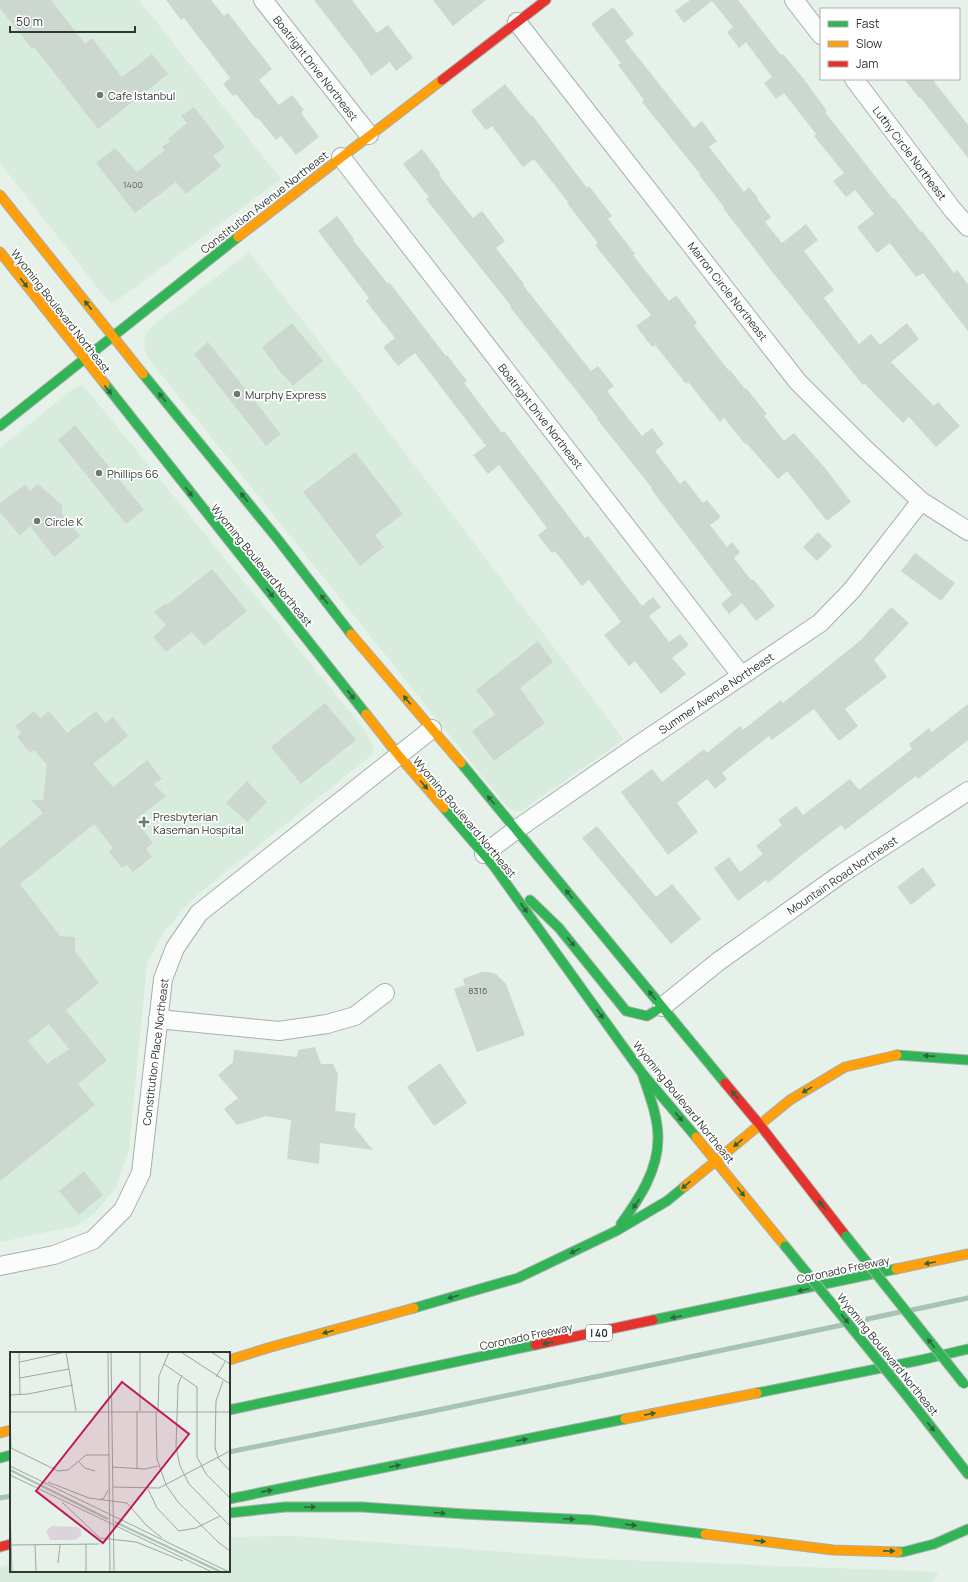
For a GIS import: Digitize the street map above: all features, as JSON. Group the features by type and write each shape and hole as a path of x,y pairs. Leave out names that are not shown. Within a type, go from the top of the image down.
{"main road":[{"name":"Constitution Avenue Northeast","path":"0,426 112,336 341,157 517,22 528,5 546,0"},
{"path":"0,194 112,336 276,537 350,632 517,829 760,1125 966,1387"},
{"name":"Wyoming Boulevard Northeast","path":"0,252 399,756 489,860 642,1073 717,1161 784,1246 907,1396 968,1474"},
{"path":"489,860 559,928 626,1011 647,1016 662,1007"},
{"path":"230,1360 518,1278 616,1231 667,1201 790,1100 846,1066 900,1054 968,1060"},
{"path":"616,1231 640,1198 654,1167 658,1138 652,1105 642,1073"},
{"name":"Coronado Freeway","path":"230,1410 853,1280 968,1254"},
{"path":"230,1499 968,1349"},
{"path":"0,1433 10,1430"},
{"path":"0,1458 10,1455"},
{"path":"230,1513 285,1508 362,1507 592,1520 833,1550 896,1552 903,1552 934,1544 968,1529"},
{"path":"0,1547 10,1544"}],"street":[{"name":"Boatright Drive Northeast","path":"263,0 370,135"},
{"path":"794,0 820,34"},
{"name":"Marron Circle Northeast","path":"517,22 798,382 865,449 921,501 968,532"},
{"name":"Luthy Circle Northeast","path":"855,80 952,209 968,227"},
{"name":"Boatright Drive Northeast","path":"341,157 741,675"},
{"name":"Summer Avenue Northeast","path":"489,860 517,829 741,675 820,623 852,590 921,501"},
{"name":"Constitution Place Northeast","path":"0,1266 54,1255 93,1240 123,1210 141,1173 163,979 175,948 199,912 432,730"},
{"name":"Mountain Road Northeast","path":"662,1007 719,961 841,874 968,791"},
{"path":"158,1019 279,1031 327,1024 355,1016 385,993"}],"shaded area":[{"path":"0,0 139,0 281,179 115,302 111,303 0,163"},
{"path":"249,252 374,412 622,737 622,741 521,811 514,811 507,807 147,357 144,348 145,335 151,327"},
{"name":"Presbyterian Kaseman Hospital","path":"81,385 87,390 364,729 373,744 373,754 202,891 164,932 147,963 129,1150 116,1187 95,1213 76,1226 0,1242 0,448 74,388"},
{"path":"294,1536 599,1559 939,1572 932,1582 0,1582 0,1567 10,1564 10,1572 230,1572 230,1537"}],"building":[{"path":"0,0 51,0 85,44 92,38 122,77 152,54 168,74 98,129 34,47 32,49 0,8"},
{"path":"166,0 211,0 224,16 228,13 272,69 259,80 279,105 292,95 304,110 301,113 319,137 296,155 281,136 276,140 258,118 256,119 236,94 233,96 223,84 230,78 184,18 181,20"},
{"path":"314,0 352,0 377,33 388,25 413,58 396,71 390,62 371,76"},
{"path":"433,0 486,0 453,26"},
{"path":"690,0 738,0 781,55 783,54 803,78 827,111 825,112 893,199 894,198 921,232 922,231 954,273 957,270 968,284 968,331 923,273 916,277 890,243 877,253 857,227 874,214 855,190 846,197 833,181 844,173 814,136 816,134 784,93 776,99 764,83 772,77 746,42 739,48 727,32 733,27 712,1 684,23 675,11"},
{"path":"613,7 634,34 625,41 694,128 702,121 717,141 709,147 744,192 749,187 758,198 757,199 771,217 765,222 782,243 806,224 818,240 804,251 834,290 824,298 859,344 871,334 880,345 907,323 919,339 891,362 934,406 938,402 960,426 936,447 909,417 903,423 865,384 863,385 774,274 723,208 724,207 699,175 700,174 642,102 644,100 618,65 621,63 591,24"},
{"path":"905,80 933,80 968,125 968,158 920,97 919,98"},
{"path":"505,84 531,116 532,115 587,188 589,186 612,216 608,219 635,254 633,255 669,301 676,295 697,323 694,326 729,371 730,370 745,389 746,388 767,414 764,416 784,441 794,433 825,468 851,502 827,521 787,471 778,479 746,443 745,444 724,418 720,422 688,382 686,384 655,345 652,347 636,326 651,315 595,245 598,243 567,203 568,202 534,159 523,167 492,126 486,130 471,111"},
{"path":"194,107 225,147 213,156 221,166 186,194 176,182 135,213 96,163 115,148 137,172 165,150 162,147 170,141 168,139 187,123 181,116"},
{"path":"422,149 441,174 439,175 473,218 482,211 505,241 496,248 524,284 523,285 591,371 598,366 614,386 607,391 642,436 652,428 664,444 655,451 680,484 685,480 703,503 707,500 721,517 710,525 727,547 732,542 740,552 734,558 751,580 753,579 775,606 756,621 742,603 729,614 721,604 732,595 651,489 652,488 597,419 598,418 426,199 429,197 403,164"},
{"path":"337,216 354,239 353,240 388,284 389,282 446,356 447,355 467,381 464,383 502,433 504,431 585,538 588,536 642,606 653,597 661,607 649,616 669,642 680,634 689,645 672,658 686,674 661,694 635,661 629,666 604,635 621,622 589,580 582,586 555,551 552,553 538,535 547,528 499,465 488,474 473,455 486,446 415,353 398,366 383,347 395,338 366,301 369,298 318,231"},
{"path":"292,323 323,361 293,386 284,375 283,376 262,347"},
{"name":"Murphy Express","path":"208,342 281,434 266,446 194,354"},
{"name":"Phillips 66","path":"75,425 144,510 126,524 58,440"},
{"path":"355,452 403,514 375,535 384,547 360,566 303,492"},
{"name":"Circle K","path":"26,484 30,491 38,484 62,505 62,514 80,536 54,557 30,526 20,536 0,512 0,503"},
{"path":"818,532 832,546 817,561 803,547"},
{"path":"915,553 955,583 941,601 901,571"},
{"path":"212,569 247,611 204,646 192,632 166,652 153,637 166,625 154,612 166,603 167,605"},
{"path":"891,607 909,623 874,660 887,677 845,709 858,726 839,741 814,709 772,740 769,736 722,773 727,779 715,789 707,779 677,803 698,832 668,855 621,792 652,769 662,782 704,749 707,753 740,726 743,730 781,700 783,703 861,640"},
{"path":"538,641 553,662 520,688 545,723 494,761 472,731 495,714 476,690"},
{"path":"325,703 356,740 301,784 271,747"},
{"path":"968,704 968,740 918,779 916,776 845,830 841,825 768,883 766,880 738,901 714,868 729,857 740,872 763,854 756,846 782,825 778,820 796,806 803,815 850,779 859,790 912,749 909,744 929,728 932,732"},
{"path":"34,711 40,718 49,711 67,733 96,711 105,723 113,717 128,736 93,764 113,787 147,760 162,779 154,784 166,796 135,820 153,843 146,849 152,857 133,872 127,865 122,868 109,852 113,848 94,824 20,884 60,936 75,937 75,951 99,983 66,1010 107,1060 78,1084 95,1105 0,1181 0,848 43,813 31,800 43,800 47,765 34,750 30,753 17,737 21,733 15,726","holes":["49,1024 69,1049 47,1064 28,1041"]},
{"path":"247,781 267,802 247,822 226,803"},
{"path":"597,826 656,897 672,884 701,919 671,944 582,838"},
{"path":"923,867 936,885 911,905 897,887"},
{"path":"482,972 496,974 506,984 525,1035 477,1052 454,989 465,985 463,979"},
{"path":"315,1047 321,1064 333,1064 338,1074 335,1111 356,1113 354,1127 373,1150 320,1143 319,1164 287,1159 291,1120 266,1116 237,1125 224,1109 238,1098 218,1075 233,1062 234,1050 297,1057 298,1050"},
{"path":"440,1063 467,1103 434,1126 407,1087"},
{"path":"84,1171 103,1195 79,1215 59,1191"}],"waterway":[{"path":"912,1310 968,1298"},
{"path":"854,1322 900,1312"},
{"path":"230,1452 433,1411 842,1325"},
{"path":"0,1498 10,1496"}],"traffic: fast":[{"path":"0,426 238,237"},
{"path":"143,374 276,537 351,634"},
{"path":"105,384 366,714"},
{"path":"461,763 725,1083"},
{"path":"444,808 493,865 642,1073 696,1137"},
{"path":"530,900 559,928 626,1011 647,1016 662,1007"},
{"path":"897,1055 968,1060"},
{"path":"621,1224 641,1195 655,1162 657,1150 658,1130 653,1105 642,1073"},
{"path":"414,1308 518,1278 616,1231 667,1201 684,1187"},
{"path":"846,1236 964,1384"},
{"path":"785,1246 907,1396"},
{"path":"653,1320 896,1269"},
{"path":"230,1410 535,1345"},
{"path":"757,1393 968,1349"},
{"path":"907,1396 968,1474"},
{"path":"230,1499 625,1419"},
{"path":"0,1458 10,1455"},
{"path":"230,1513 285,1507 362,1507 592,1520 705,1534"},
{"path":"898,1552 934,1544 968,1529"}],"traffic: slow":[{"path":"238,237 442,80"},
{"path":"0,195 143,374"},
{"path":"0,252 105,384"},
{"path":"351,634 461,763"},
{"path":"366,714 399,756 444,808"},
{"path":"684,1187 790,1100 845,1067 897,1055"},
{"path":"696,1137 785,1246"},
{"path":"896,1269 968,1254"},
{"path":"230,1360 414,1308"},
{"path":"625,1419 757,1393"},
{"path":"0,1433 10,1430"},
{"path":"705,1534 833,1550 898,1552"}],"traffic: jam":[{"path":"442,80 546,0"},
{"path":"725,1083 760,1125 846,1236"},
{"path":"535,1345 653,1320"},
{"path":"0,1547 10,1544"}],"place":[{"name":"Cafe Istanbul","path":"100,95"},
{"name":"Murphy Express","path":"237,394"},
{"name":"Phillips 66","path":"99,473"},
{"name":"Circle K","path":"37,521"},
{"name":"Presbyterian Kaseman Hospital","path":"144,822"}]}
